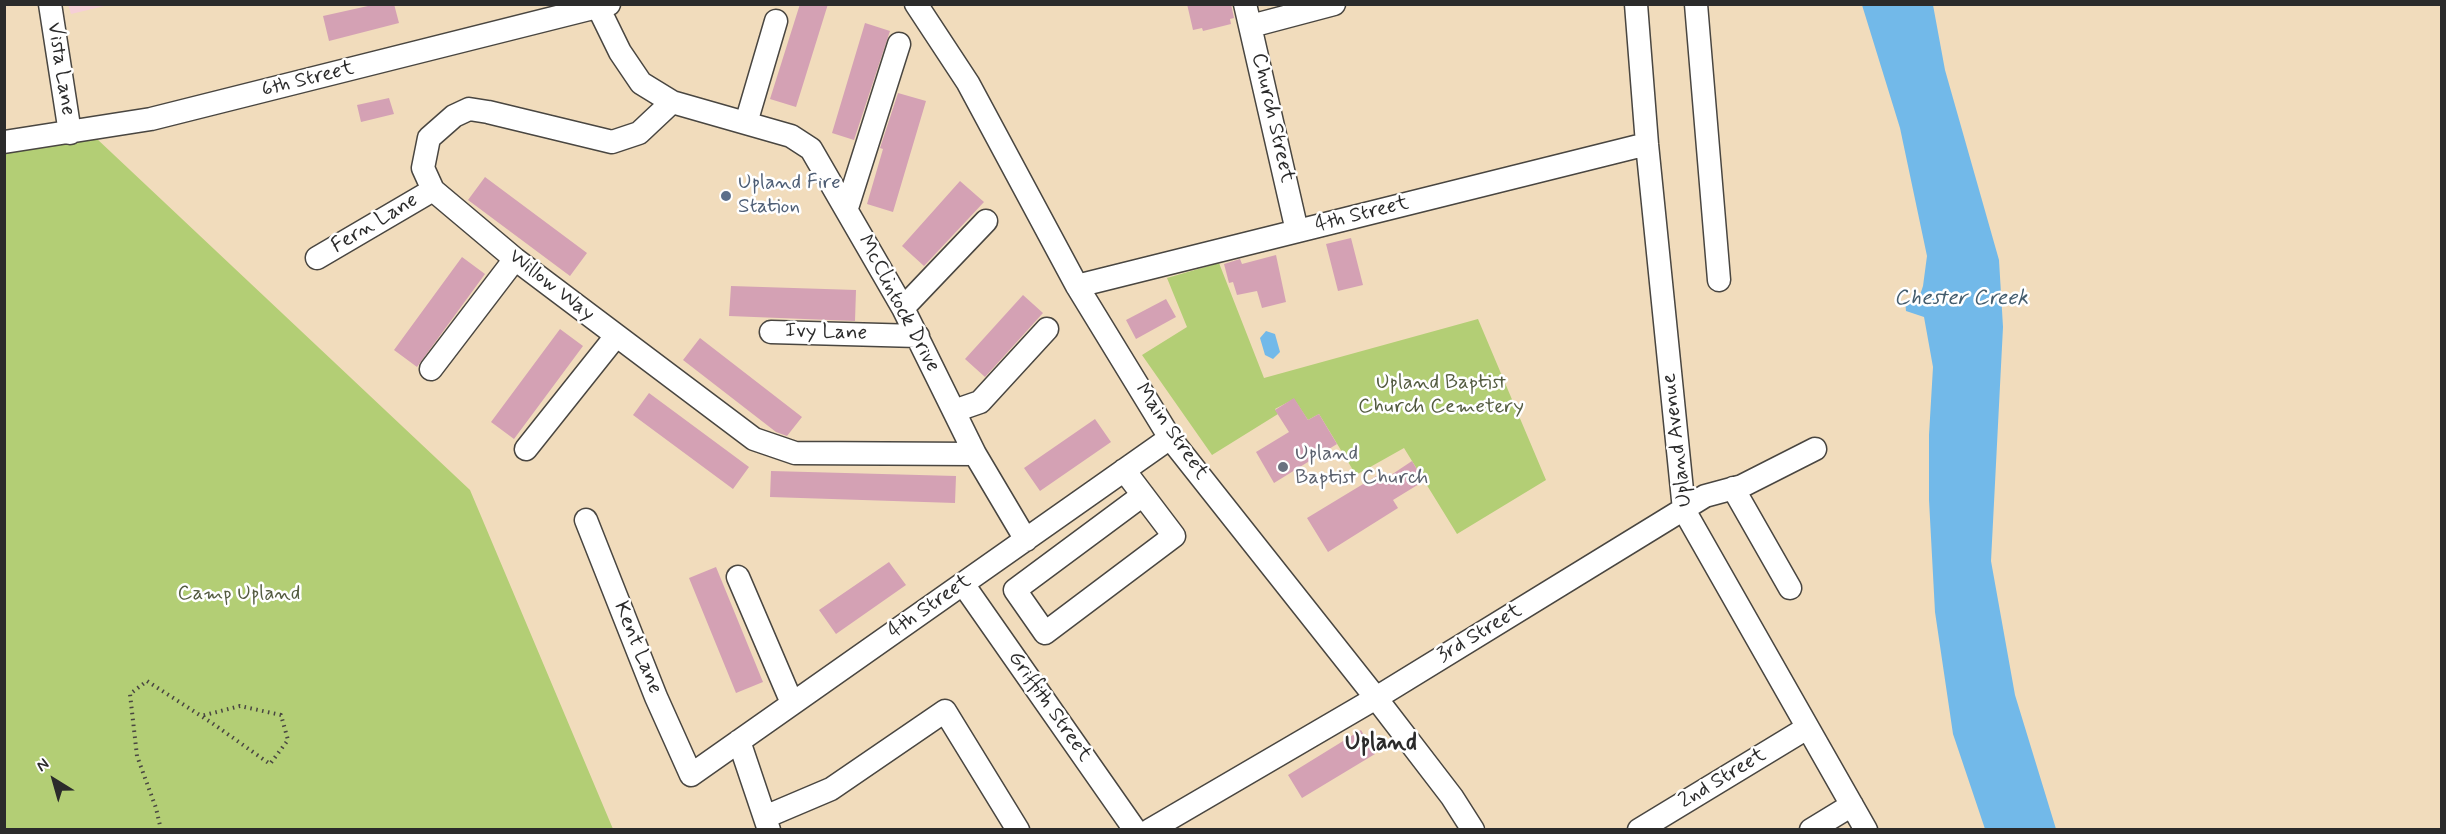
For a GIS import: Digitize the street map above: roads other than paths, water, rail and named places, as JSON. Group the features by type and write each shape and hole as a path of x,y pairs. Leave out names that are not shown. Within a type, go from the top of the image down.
{"street":[{"name":"Vista Lane","path":"50,4 70,133"},
{"name":"Main Street","path":"916,4 968,83 1077,286 1170,438 1452,796 1473,830"},
{"path":"1248,15 1334,4"},
{"name":"Upland Avenue","path":"1636,4 1647,144 1684,510 1866,830"},
{"path":"1696,4 1719,280"},
{"name":"6th Street","path":"4,142 151,119 604,6"},
{"name":"McClintock Drive","path":"604,6 620,52 641,83 672,102 791,136 806,144 817,156 918,336 975,454 1026,540"},
{"name":"Church Street","path":"1248,15 1298,231"},
{"path":"746,123 776,21"},
{"path":"847,208 898,44"},
{"path":"433,190 423,168 429,138 453,116 469,109 612,142 639,133 672,102"},
{"name":"4th Street","path":"1077,286 1647,144"},
{"name":"Fern Lane","path":"317,258 433,190"},
{"name":"Willow Way","path":"433,190 515,259 754,440 795,453 975,454"},
{"path":"903,308 986,221"},
{"path":"431,369 515,259"},
{"path":"954,411 980,402 1047,329"},
{"name":"Ivy Lane","path":"771,332 918,336"},
{"path":"526,449 616,336"},
{"name":"4th Street","path":"691,775 1170,438"},
{"name":"3rd Street","path":"1150,830 1376,698 1705,496 1733,488 1815,448"},
{"path":"1124,470 1143,495 1174,536 1045,633 1015,590 1143,495"},
{"path":"1733,488 1790,588"},
{"name":"Kent Lane","path":"586,520 656,697 691,775"},
{"path":"738,577 792,703"},
{"name":"Griffith Street","path":"963,584 1135,830"},
{"path":"739,741 767,823 831,789 945,711 1018,830"},
{"name":"2nd Street","path":"1639,830 1808,728"},
{"path":"1811,830 1852,805"}],"water":[{"name":"Chester Creek","path":"1862,5 1933,5 1945,70 1999,260 2003,327 1991,561 2015,695 2056,829 1985,829 1953,734 1935,612 1929,500 1929,435 1933,367 1924,317 1906,311 1905,300 1919,298 1927,256 1900,128"},
{"path":"1266,331 1275,334 1280,352 1273,359 1265,355 1260,338"}],"place":[{"name":"Upland Fire Station","path":"726,196"},
{"name":"Upland Baptist Church","path":"1283,467"}],"district":[{"name":"Upland","path":"1381,744"}],"park label":[{"name":"Upland Baptist Church Cemetery","path":"1441,396"},
{"name":"Camp Upland","path":"239,595"}]}
